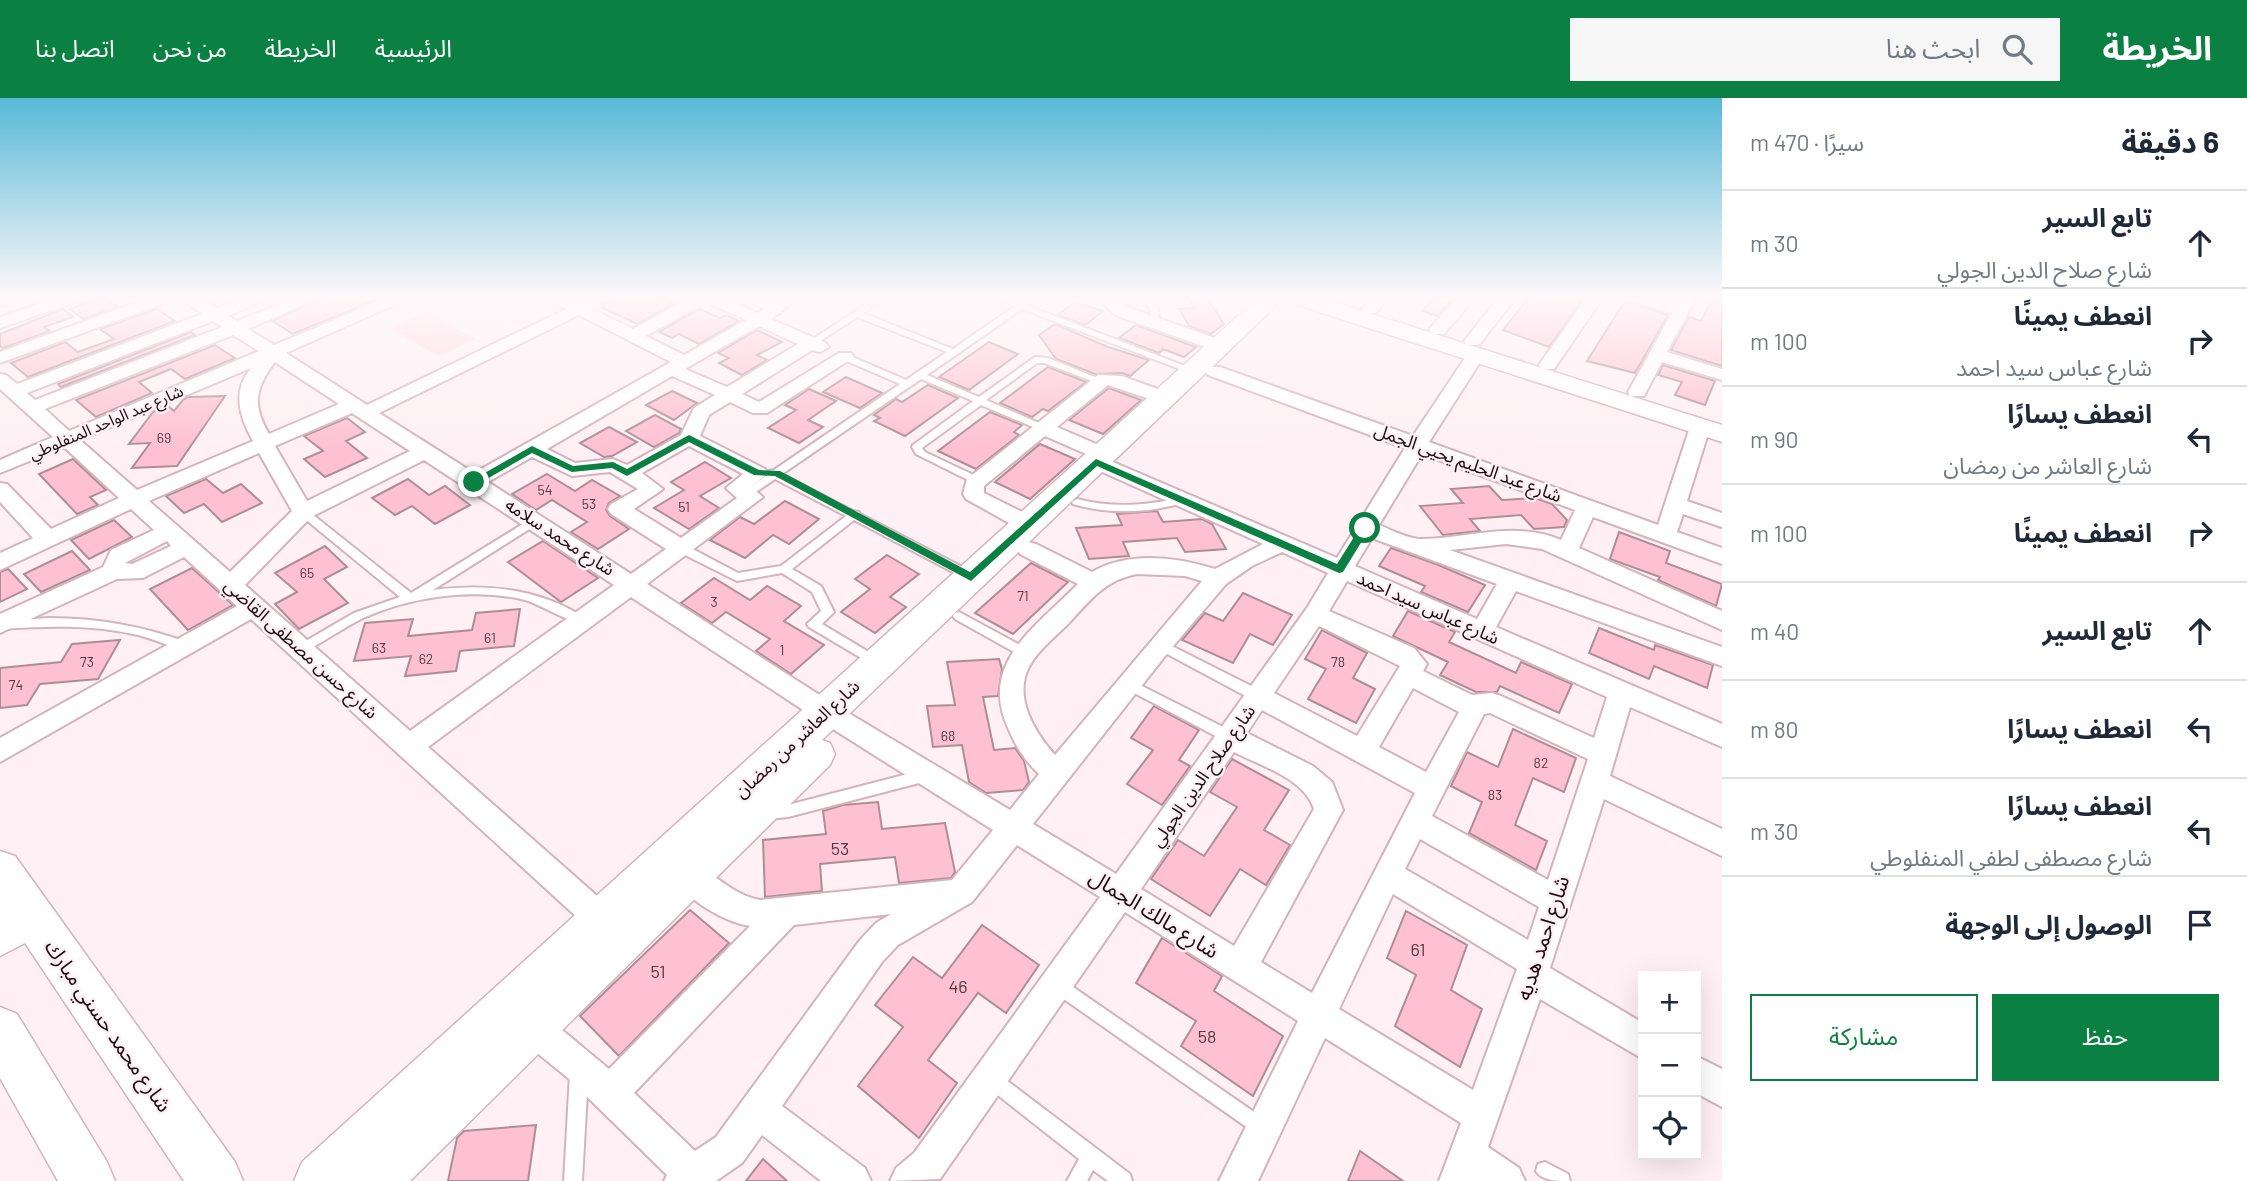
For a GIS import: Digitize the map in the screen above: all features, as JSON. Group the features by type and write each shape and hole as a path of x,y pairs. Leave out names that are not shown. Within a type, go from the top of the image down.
{"street":[{"path":"0,358 31,347"},
{"path":"14,397 138,347"},
{"path":"14,397 176,347"},
{"name":"شارع محمد سلامه","path":"264,347 836,718"},
{"name":"شارع عبد الواحد المنفلوطي","path":"0,467 286,347"},
{"path":"0,562 264,442 360,408 497,347"},
{"path":"649,347 727,395 755,408 764,408 845,357"},
{"path":"474,482 710,347"},
{"path":"627,473 689,438 701,412 805,347"},
{"path":"820,347 845,357"},
{"name":"شارع عبد الحليم يحيي الجمل","path":"1186,347 1209,363 1417,444 1722,556"},
{"name":"شارع العاشر من رمضان","path":"372,1181 511,1033 602,920 836,718 960,616 1028,537 1225,347"},
{"name":"شارع العاشر من رمضان","path":"321,1181 511,1033 690,876 757,810 836,718 878,663 971,577 1077,502 1104,462 1164,398 1229,347"},
{"path":"1469,347 1715,427"},
{"path":"1471,347 1548,365 1602,388 1637,392 1715,427"},
{"path":"1548,365 1561,347"},
{"path":"1637,392 1662,347"},
{"name":"شارع صلاح الدين الجولي","path":"909,1181 927,1166 991,1079 1315,614 1339,569 1474,348"},
{"path":"273,352 251,380 248,401 252,422 303,512"},
{"path":"1657,355 1722,375"},
{"path":"1093,582 977,498 971,488 1100,381 1116,380 1164,398"},
{"name":"شارع حسن مصطفى القاضي","path":"14,397 67,439 602,920"},
{"path":"1665,535 1675,504 1715,427"},
{"name":"شارع عباس سيد احمد","path":"1043,428 1104,462 1182,500 1722,736"},
{"path":"689,438 767,473"},
{"path":"532,449 572,470 613,465 653,489 619,509 681,548"},
{"path":"231,585 303,512 426,451"},
{"path":"0,452 24,457"},
{"path":"409,746 752,497 736,488 767,473"},
{"path":"0,489 47,539"},
{"path":"1675,504 1722,520"},
{"path":"1567,550 1587,506"},
{"path":"1365,528 1722,657"},
{"path":"1416,547 1506,537 1536,540 1567,550 1647,589 1722,621"},
{"path":"0,624 118,569 127,573 135,572 178,539"},
{"path":"511,1033 580,1066 688,1177 729,1150 871,951 887,934 961,891 1160,645 1218,578 1244,561 1281,544"},
{"path":"1056,772 1038,757 1026,738 1010,691 1015,667 1025,653 1093,582 1112,571 1136,566 1186,568 1218,578"},
{"path":"1482,631 1510,581"},
{"path":"0,751 254,607"},
{"path":"1315,614 1405,654 1414,664 1362,751"},
{"path":"1409,675 1474,708"},
{"name":"شارع احمد هديه","path":"1462,1168 1534,969 1621,692"},
{"path":"1258,696 1432,788"},
{"path":"1238,1181 1387,874 1474,708 1480,702 1492,703 1722,843"},
{"name":"شارع مالك الجمال","path":"836,718 1481,1115"},
{"path":"1230,737 1303,774 1322,790 1329,810 1240,967"},
{"path":"1414,821 1556,900"},
{"name":"شارع محمد حسني مبارك","path":"0,870 15,924 216,1181"},
{"path":"1387,874 1638,1039"},
{"path":"690,876 734,909 760,914 961,891"},
{"path":"609,1094 786,911"},
{"path":"0,1031 88,1181"},
{"path":"1701,1076 1722,1089"},
{"path":"758,1110 852,1181"},
{"path":"1462,1168 1506,1181"}],"lane":[{"path":"940,347 954,352"},
{"path":"767,473 962,347"},
{"path":"1155,347 1209,363"},
{"path":"845,357 907,384"},
{"path":"978,481 916,449 1035,360 1045,360 1100,381"},
{"path":"920,375 1043,428"},
{"path":"767,473 855,514 971,577"},
{"path":"1077,502 1102,507 1165,504 1182,500"},
{"path":"303,512 410,599"},
{"path":"681,548 737,577 784,569 855,514"},
{"path":"410,599 535,521"},
{"path":"784,569 817,589 828,612 813,624 878,663"},
{"path":"301,649 365,612 410,599 455,592 502,593 545,602 580,620"},
{"path":"960,616 1025,653"},
{"path":"0,624 51,621 102,623 147,631 185,646"},
{"path":"1160,645 1258,696"},
{"path":"1128,684 1230,737"},
{"path":"757,810 767,813 788,811 927,775"},
{"path":"1058,984 1264,1129"},
{"path":"573,1181 580,1066"},
{"path":"991,1079 1123,1181"},
{"path":"1076,1181 1091,1156"}],"shaded area":[{"path":"422,347 459,347 438,356"}],"building":[{"path":"53,347 71,347 78,352 93,347 108,347 28,377 11,363"},
{"path":"154,347 165,347 61,387 58,384"},
{"path":"211,347 217,347 235,358 185,379 171,369 139,382 152,393 96,417 76,400"},
{"path":"729,347 773,347 757,355 767,360 742,375 719,363 729,358 718,353"},
{"path":"983,347 1000,347 1018,354 969,390 939,377"},
{"path":"1047,347 1107,347 1149,360 1130,376 1122,373 1095,374 1056,359"},
{"path":"1142,347 1196,347 1184,357 1163,349 1159,353"},
{"path":"1596,347 1650,347 1635,373 1587,361"},
{"path":"1673,347 1722,347 1722,366 1671,350"},
{"path":"1663,365 1715,381 1705,405 1675,395 1682,382 1658,375"},
{"path":"1048,367 1086,382 1048,411 1043,409 1032,417 1000,403"},
{"path":"846,377 882,393 860,408 823,392"},
{"path":"928,385 958,398 905,436 874,421 880,418 874,415 896,399 902,402"},
{"path":"1109,388 1141,400 1103,434 1069,420"},
{"path":"809,389 836,401 808,420 823,427 799,443 768,428 796,410 785,405"},
{"path":"672,391 697,403 674,420 646,405"},
{"path":"225,396 177,466 132,468 150,443 129,444 153,412 168,406 174,411 188,397"},
{"path":"990,412 1022,425 1014,432 1019,435 976,469 938,451"},
{"path":"655,415 681,429 679,433 654,447 626,431"},
{"path":"347,418 365,432 346,441 367,458 325,477 304,459 323,451 304,436"},
{"path":"609,427 637,442 612,456 604,457 580,443"},
{"path":"1040,444 1075,459 1030,499 995,482"},
{"path":"73,459 106,490 90,497 98,505 77,514 39,474"},
{"path":"705,462 731,478 700,496 719,508 689,529 654,508 684,490 671,482"},
{"path":"547,474 575,491 592,480 620,496 609,503 606,510 629,529 598,549 571,532 587,522 552,500 536,510 512,494"},
{"path":"206,479 223,493 241,484 262,503 222,522 204,504 184,513 166,496"},
{"path":"408,479 429,495 445,486 470,505 435,524 412,506 395,515 372,498"},
{"path":"1489,486 1502,500 1535,498 1552,504 1567,520 1564,527 1534,529 1521,515 1470,519 1480,531 1443,535 1420,506 1463,503 1451,489"},
{"path":"785,501 819,519 789,544 773,535 745,558 710,540 740,517 754,524"},
{"path":"1157,511 1163,522 1202,519 1212,524 1226,549 1185,552 1177,538 1123,542 1129,556 1089,559 1076,528 1122,525 1117,514"},
{"path":"114,520 132,537 89,559 71,540"},
{"path":"1619,532 1670,551 1666,563 1722,584 1716,606 1658,580 1660,577 1610,559"},
{"path":"543,541 598,578 561,602 508,562"},
{"path":"325,546 347,567 324,579 348,603 299,629 275,604 297,592 275,573"},
{"path":"1391,548 1485,585 1468,612 1421,592 1425,586 1379,566"},
{"path":"72,551 90,570 41,592 24,574"},
{"path":"887,555 919,574 890,597 906,607 875,633 841,612 870,589 855,579"},
{"path":"1031,563 1068,582 1013,634 975,613"},
{"path":"192,568 233,605 188,630 150,589"},
{"path":"8,569 27,589 0,602 0,572"},
{"path":"714,578 750,600 767,586 801,606 784,621 824,645 791,674 756,651 770,639 726,612 712,623 681,603"},
{"path":"1243,593 1292,615 1273,645 1250,634 1233,663 1182,640 1205,613 1223,621"},
{"path":"520,609 514,646 460,651 456,671 405,676 411,656 354,661 365,623 413,619 408,636 472,630 476,613"},
{"path":"1408,611 1455,632 1449,642 1516,673 1521,662 1572,684 1559,713 1500,686 1497,692 1476,692 1440,675 1448,662 1393,636"},
{"path":"1599,628 1654,650 1655,645 1713,665 1707,688 1654,666 1649,679 1589,653"},
{"path":"1322,630 1367,653 1353,678 1375,689 1356,723 1308,699 1326,669 1305,659"},
{"path":"120,640 98,679 40,684 27,705 0,708 0,668 61,662 72,644"},
{"path":"999,659 1002,669 998,696 983,697 994,750 1015,748 1024,761 1029,782 1023,790 986,793 969,782 962,745 933,747 927,706 955,705 947,662"},
{"path":"1154,706 1199,730 1179,760 1190,766 1162,805 1127,784 1153,750 1131,738"},
{"path":"1513,729 1576,758 1564,792 1533,778 1515,825 1547,841 1536,870 1469,833 1482,802 1451,786 1467,752 1498,767"},
{"path":"1232,759 1289,790 1264,830 1290,845 1266,885 1240,869 1210,916 1151,879 1178,840 1204,856 1237,807 1210,792"},
{"path":"878,802 882,829 945,823 955,872 951,878 899,883 895,857 820,864 822,891 765,897 763,840 826,834 823,811 843,805"},
{"path":"690,910 729,943 619,1056 580,1016"},
{"path":"1406,911 1467,945 1451,990 1482,1009 1460,1067 1395,1026 1416,975 1387,958"},
{"path":"982,925 1039,965 1006,1013 978,993 928,1060 957,1083 919,1138 858,1086 903,1027 875,1005 913,957 942,978"},
{"path":"1162,938 1222,976 1214,991 1283,1036 1253,1096 1181,1046 1196,1021 1136,983"},
{"path":"536,1125 528,1181 448,1181 457,1138 464,1131"},
{"path":"1360,1151 1403,1181 1348,1181"},
{"path":"763,1159 787,1181 746,1181"}],"route":[{"path":"474,482 532,449 572,470 613,465 627,473 689,438 758,473 776,473 971,577 1096,462 1339,569 1365,528"}]}
